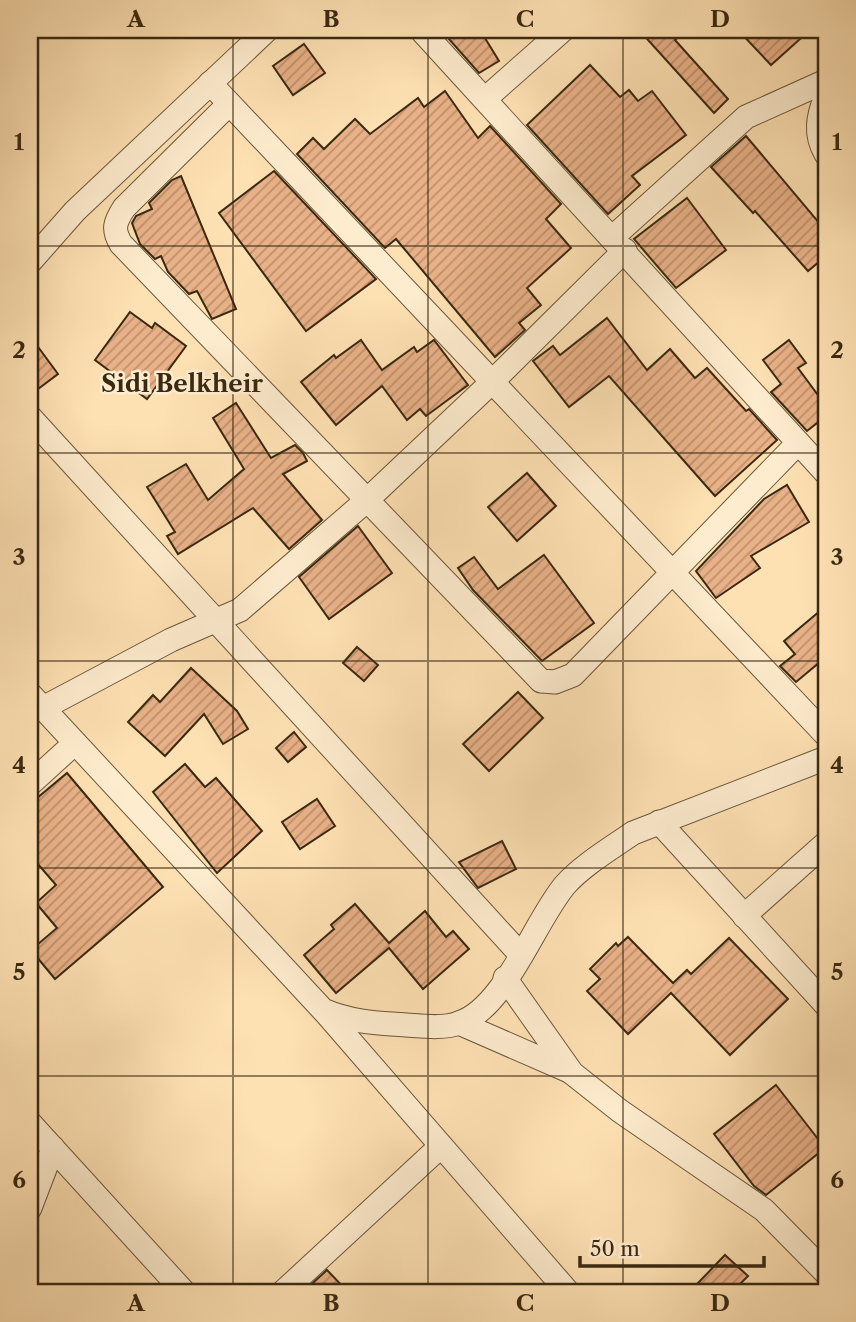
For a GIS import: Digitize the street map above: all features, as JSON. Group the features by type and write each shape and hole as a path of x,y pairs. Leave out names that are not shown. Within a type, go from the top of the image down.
{"street":[{"path":"30,262 75,211 267,30"},
{"path":"421,30 619,243 826,473"},
{"path":"485,99 563,30"},
{"path":"568,1292 323,1010 36,701 240,610 366,501 491,383 619,243 746,117 826,81"},
{"path":"210,83 826,736"},
{"path":"823,141 818,114 826,96"},
{"path":"229,104 124,208 115,222 114,233 121,244 541,681 555,682 573,675 798,443"},
{"path":"30,417 520,954"},
{"path":"30,783 75,743"},
{"path":"459,1023 495,995 566,884 632,833 826,758"},
{"path":"659,822 826,1005"},
{"path":"744,916 826,843"},
{"path":"505,978 572,1073"},
{"path":"323,1010 338,1017 368,1023 428,1026 459,1023 572,1073 620,1111 764,1210 826,1273"},
{"path":"30,1123 184,1292"},
{"path":"283,1292 441,1146"},
{"path":"30,1208 53,1148"}],"building":[{"path":"441,30 480,30 499,61 479,73"},
{"path":"639,30 687,30 675,40 728,99 714,113"},
{"path":"738,30 810,30 771,65"},
{"path":"304,44 325,73 293,95 273,66"},
{"path":"590,65 620,97 629,90 638,101 652,91 686,135 632,176 640,185 608,214 527,125"},
{"path":"445,91 478,138 490,126 561,204 546,219 571,248 527,288 541,305 519,323 525,330 495,357 396,239 385,248 297,154 313,138 324,149 355,119 370,134 418,98 424,107"},
{"path":"746,136 826,231 826,256 808,271 755,211 753,213 711,167"},
{"path":"274,171 376,279 306,331 219,213"},
{"path":"181,176 236,309 212,319 197,291 189,294 168,272 161,256 155,259 140,244 132,223 136,216 152,209 149,203 172,180"},
{"path":"687,198 726,250 676,288 634,239"},
{"path":"130,312 152,328 155,323 186,346 147,399 95,360"},
{"path":"607,318 647,370 670,349 695,378 707,368 777,440 715,496 609,376 569,407 533,361 553,346 560,355"},
{"path":"30,336 58,374 30,395"},
{"path":"361,340 382,370 414,347 417,352 434,340 468,385 426,416 420,409 407,420 382,386 336,425 301,382 334,355 336,358"},
{"path":"789,340 806,363 798,368 826,406 826,416 807,431 771,392 781,384 763,360"},
{"path":"236,403 271,458 295,445 303,453 307,461 283,474 322,520 289,549 253,508 178,554 167,536 175,532 147,487 186,464 208,500 244,469 213,418"},
{"path":"527,473 556,506 517,541 488,507"},
{"path":"787,485 809,522 751,556 760,568 716,598 696,571 764,499"},
{"path":"358,526 392,573 329,619 299,577"},
{"path":"544,555 594,623 542,661 473,590 458,568 474,557 498,589"},
{"path":"826,606 826,657 796,682 780,666 795,654 784,641"},
{"path":"357,647 378,665 364,681 343,663"},
{"path":"191,668 237,711 248,729 223,744 204,714 165,756 128,722 153,695 160,702"},
{"path":"518,692 543,718 489,771 463,744"},
{"path":"294,732 306,747 288,762 276,748"},
{"path":"185,764 205,787 216,778 262,831 217,873 153,792"},
{"path":"67,773 163,887 55,979 31,950 57,928 36,903 56,885 30,855 30,804"},
{"path":"317,799 335,826 300,849 282,822"},
{"path":"502,841 516,869 478,888 459,862"},
{"path":"355,904 389,943 425,911 446,937 453,931 469,949 423,989 389,948 336,993 304,955 334,929 331,925"},
{"path":"628,937 673,983 687,970 691,974 729,938 788,999 730,1055 671,993 628,1034 587,991 600,979 590,969 616,943 618,946"},
{"path":"776,1085 825,1148 766,1195 754,1186 714,1134"},
{"path":"725,1255 748,1276 732,1292 707,1292 698,1283"},
{"path":"327,1270 348,1292 303,1292"}],"district":[{"name":"Sidi Belkheir","path":"182,384"}]}
